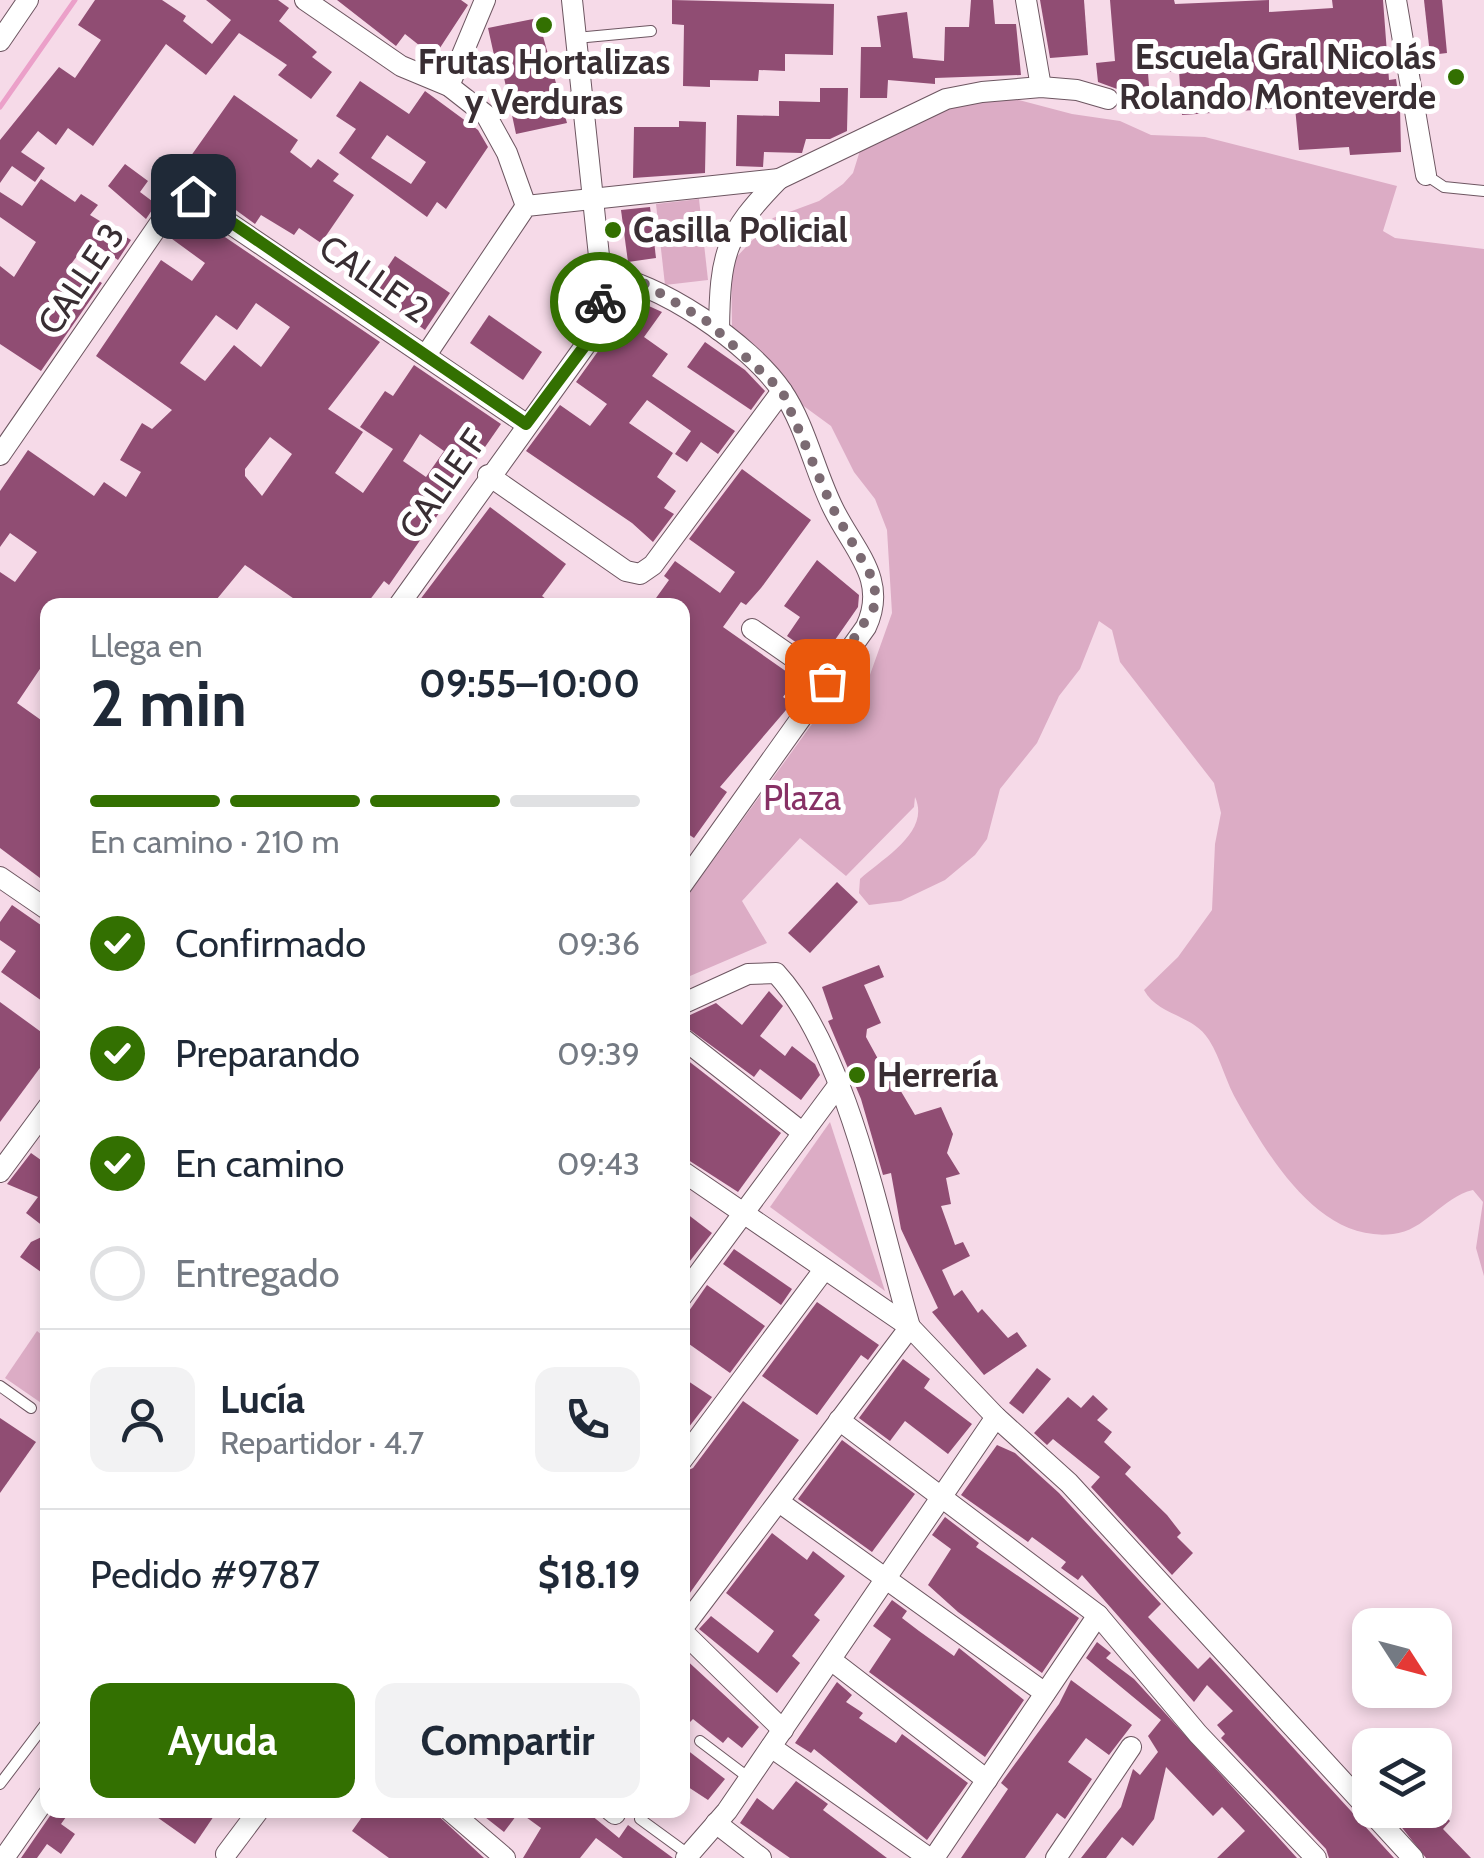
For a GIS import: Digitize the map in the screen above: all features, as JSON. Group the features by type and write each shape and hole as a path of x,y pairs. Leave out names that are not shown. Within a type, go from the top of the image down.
{"street":[{"path":"0,40 28,0"},
{"path":"305,0 401,66 449,86 486,116 508,153 526,206"},
{"path":"449,86 485,0"},
{"name":"CALLE F","path":"403,598 592,336 600,306 601,275 590,200 572,0"},
{"path":"1026,0 1041,87"},
{"path":"1396,0 1426,175"},
{"path":"526,206 779,178 946,99 1041,87 1077,90 1108,99"},
{"path":"718,330 720,274 731,234 779,178"},
{"name":"CALLE 2","path":"182,191 526,424"},
{"name":"CALLE 3","path":"0,454 182,191"},
{"path":"426,355 526,206"},
{"path":"601,275 640,281 718,330 782,391 832,507 874,581 876,604 866,627 690,874"},
{"path":"488,475 626,571 640,574 653,565 782,391"},
{"path":"752,628 827,681"},
{"path":"0,876 40,904"},
{"path":"690,1000 748,974 776,973 802,1002 840,1084 910,1328"},
{"path":"690,1044 803,1133"},
{"path":"690,1286 840,1084"},
{"path":"0,1172 40,1119"},
{"path":"690,1176 910,1328 996,1417 1069,1484 1414,1858"},
{"path":"690,1449 824,1271"},
{"path":"690,1619 910,1328"},
{"path":"687,1856 749,1779 996,1417"},
{"path":"839,1420 1098,1614 1198,1734 1316,1858"},
{"path":"778,1502 1045,1693"},
{"path":"690,1639 777,1738 932,1858 1098,1614"},
{"path":"831,1660 987,1780"},
{"path":"1056,1858 1131,1747"},
{"path":"4,1858 40,1806"},
{"path":"226,1854 253,1818"},
{"path":"458,1818 505,1858"},
{"path":"716,1823 761,1858"}],"lane":[{"path":"575,38 652,32"},
{"path":"1426,175 1444,187 1484,191"},
{"path":"0,1386 32,1408"},
{"path":"0,1784 40,1731"},
{"path":"700,1741 749,1779"},
{"path":"640,1819 687,1856"}],"green space":[{"name":"Plaza","path":"1011,98 1072,114 1120,121 1151,135 1205,137 1397,186 1383,231 1395,238 1484,249 1484,1276 1476,1248 1483,1202 1473,1190 1452,1199 1404,1232 1367,1233 1342,1225 1300,1193 1265,1148 1202,1031 1158,1005 1144,990 1178,957 1212,910 1215,844 1221,813 1214,783 1120,662 1112,630 1099,621 1080,669 1059,696 1037,743 1000,789 987,839 975,855 945,880 901,901 869,905 859,893 860,879 911,833 918,810 915,797 914,807 846,876 800,838 742,901 767,943 690,976 690,892 833,695 856,714 892,613 887,530 875,499 854,472 831,426 794,399 732,328 731,263 773,218 819,201 843,184 853,173 862,144 929,109"},
{"path":"699,199 708,280 665,285 656,204"},
{"path":"830,1122 885,1291 770,1207"},
{"path":"37,1331 40,1402 5,1378"}],"building":[{"path":"95,0 162,0 186,16 183,21 212,44 231,20 206,0 278,0 289,8 279,21 317,52 312,57 332,72 311,99 278,75 287,65 239,33 206,75 166,44 93,146 68,128 56,145 38,131 21,152 45,168 35,182 12,166 0,183 0,140 59,67 75,78 101,40 78,25"},
{"path":"337,0 461,0 468,5 434,57 405,34 396,46"},
{"path":"672,0 834,4 833,55 785,54 785,71 759,70 758,81 710,80 710,87 683,86 684,25 672,24"},
{"path":"971,0 993,0 995,24 1016,24 1021,75 935,78 935,84 888,80 887,98 860,98 861,47 881,47 877,16 907,12 913,58 944,61 945,27 969,27"},
{"path":"1040,0 1084,0 1088,55 1050,58"},
{"path":"1110,0 1174,0 1175,4 1269,0 1269,12 1333,8 1332,0 1383,0 1389,80 1396,79 1400,106 1401,152 1350,155 1349,147 1299,150 1295,107 1182,115 1179,71 1148,73 1149,86 1117,89 1098,82 1096,63 1115,61"},
{"path":"1424,0 1442,0 1447,53 1430,55"},
{"path":"538,18 567,123 516,134 499,54 494,55 488,28"},
{"path":"360,81 409,114 425,91 478,130 488,147 446,209 437,202 427,217 339,153 356,129 336,116","holes":["387,135 426,162 411,184 371,158"]},
{"path":"820,88 848,88 847,131 830,139 806,139 802,153 764,152 763,167 736,166 737,115 779,116 779,101 820,102"},
{"path":"234,95 298,140 290,152 311,168 318,159 339,174 333,181 354,195 321,243 299,228 294,235 261,215 255,224 181,170"},
{"path":"679,121 706,122 705,173 633,178 634,127 679,127"},
{"path":"125,164 148,181 140,192 156,204 146,219 108,186"},
{"path":"41,179 75,202 81,194 98,205 90,215 131,240 118,260 89,240 71,264 102,283 41,371 0,344 0,266 14,277 36,242 0,217 0,192 22,206"},
{"name":"Casilla Policial","path":"650,207 656,258 628,262 621,210"},
{"path":"188,212 380,342 328,409 363,432 335,473 363,493 393,449 360,427 385,391 393,396 414,365 501,424 389,585 384,581 371,598 293,598 245,565 218,598 40,598 40,669 17,703 40,719 40,878 0,848 0,572 15,582 37,552 10,533 0,547 0,491 28,450 94,496 104,482 126,497 141,472 120,460 142,423 152,429 172,410 96,356 161,260 192,281 205,263 168,236","holes":["256,303 290,327 261,367 234,345 205,381 180,363 216,315 237,330","420,434 444,451 426,477 403,461","270,437 292,454 262,496 245,476 245,469"]},
{"path":"395,256 450,293 425,330 371,292"},
{"path":"618,292 662,312 644,337 668,354 652,376 735,431 718,454 701,442 687,462 675,454 691,431 647,400 629,423 673,453 657,477 676,491 664,508 674,514 653,542 632,523 526,451 560,405 590,426 607,404 576,382 604,343 615,318"},
{"path":"489,315 542,352 523,380 470,343"},
{"path":"705,342 745,370 765,391 751,410 687,367"},
{"path":"742,469 811,520 761,588 746,605 741,602 723,627 797,679 783,697 792,703 720,787 727,792 694,838 690,835 690,598 656,598 669,580 664,576 675,561 720,593 735,572 689,539"},
{"path":"490,507 566,564 542,596 545,598 421,598"},
{"path":"817,560 859,595 858,607 821,660 787,636 800,617 784,606"},
{"path":"837,882 858,902 810,953 788,933"},
{"path":"12,905 40,924 40,1000 1,972 16,951 0,940 0,922"},
{"path":"879,965 884,977 864,985 881,1023 867,1029 866,1037 889,1079 922,1069 923,1073 899,1088 915,1115 941,1107 953,1134 947,1153 960,1174 946,1178 951,1204 941,1206 955,1245 963,1242 970,1256 942,1270 954,1296 962,1290 978,1313 982,1309 1008,1338 1017,1332 1027,1346 984,1375 932,1312 938,1308 901,1229 891,1173 883,1175 861,1099 828,1021 833,1019 822,987"},
{"path":"769,991 783,1006 760,1036 785,1056 792,1046 815,1064 820,1075 801,1100 760,1069 754,1077 690,1030 690,1015 716,1003 742,1025"},
{"path":"0,1002 40,1031 40,1068 0,1122"},
{"path":"690,1062 781,1133 738,1192 690,1161"},
{"path":"31,1153 40,1159 40,1224 26,1213 38,1197 7,1184"},
{"path":"690,1216 712,1233 690,1261"},
{"path":"40,1238 40,1271 20,1257 31,1242"},
{"path":"734,1249 792,1289 781,1305 723,1264"},
{"path":"707,1285 765,1326 730,1373 690,1345 690,1309"},
{"path":"817,1302 879,1345 868,1360 861,1355 817,1415 762,1376"},
{"path":"903,1359 930,1379 924,1388 972,1424 948,1454 905,1421 890,1441 859,1418"},
{"path":"1037,1368 1051,1379 1023,1414 1009,1403"},
{"path":"690,1382 712,1397 690,1426"},
{"path":"1093,1395 1108,1409 1097,1420 1112,1432 1104,1442 1131,1467 1125,1474 1167,1515 1181,1533 1177,1537 1193,1553 1172,1575 1091,1487 1100,1477 1053,1439 1047,1445 1034,1433 1068,1397 1081,1408"},
{"path":"743,1401 799,1440 690,1593 690,1469"},
{"path":"0,1418 36,1442 0,1493"},
{"path":"842,1440 915,1494 872,1552 798,1499"},
{"path":"997,1445 1015,1453 1059,1493 1161,1604 1148,1617 1198,1669 1210,1657 1352,1812 1352,1828 1367,1828 1394,1858 1329,1858 1326,1849 1221,1738 1225,1734 1217,1725 1233,1711 1207,1685 1194,1702 1082,1575 1078,1580 1061,1568 1066,1562 1032,1537 1028,1542 961,1495"},
{"path":"945,1517 979,1543 976,1547 1079,1618 1042,1673 958,1612 928,1585 951,1549 932,1535"},
{"path":"772,1533 807,1560 813,1551 845,1576 814,1615 820,1620 792,1656 800,1663 777,1693 699,1629 711,1616 758,1653 774,1631 726,1593"},
{"path":"892,1600 907,1611 902,1618 919,1631 954,1656 959,1648 1024,1700 985,1757 869,1672 891,1639 873,1626"},
{"path":"1097,1642 1111,1653 1106,1658 1134,1679 1297,1858 1217,1858 1245,1831 1222,1807 1213,1816 1166,1767 1154,1819 1133,1846 1122,1837 1106,1858 1081,1858 1121,1807 1133,1769 1140,1775 1158,1752 1148,1736 1161,1720 1086,1658"},
{"path":"690,1663 759,1727 742,1748 728,1737 723,1743 693,1719 690,1722"},
{"path":"1071,1680 1132,1725 1109,1755 1086,1738 1068,1762 1092,1779 1065,1819 1057,1813 1025,1858 961,1858 1008,1789 1001,1783 1059,1704"},
{"path":"837,1682 852,1695 846,1702 863,1713 859,1718 896,1743 902,1734 968,1783 927,1840 814,1749 811,1753 795,1743"},
{"path":"690,1752 725,1779 708,1800 690,1788"},
{"path":"796,1781 828,1804 823,1810 887,1858 790,1858 740,1823 757,1798 773,1810"},
{"path":"48,1818 65,1818 61,1824 75,1834 61,1854 47,1844 37,1858 21,1858"},
{"path":"158,1818 213,1818 195,1844"},
{"path":"361,1818 441,1818 484,1858 389,1858 352,1831"},
{"path":"486,1818 514,1818 504,1832"},
{"path":"527,1818 595,1818 619,1838 628,1825 673,1858 623,1858 596,1838 580,1858 523,1858 541,1828"},
{"path":"1402,1828 1444,1828 1471,1858 1426,1858"}],"waterway":[{"path":"0,107 75,0"}],"way so far":[{"path":"600,302 601,275 640,281 708,322 782,391 832,507 874,581 876,604 866,627 827,681"}],"place":[{"name":"Frutas Hortalizas y Verduras","path":"544,25"},
{"name":"Escuela Gral Nicolás Rolando Monteverde","path":"1456,77"},
{"name":"Casilla Policial","path":"613,230"},
{"name":"Herrería","path":"857,1075"}],"route":[{"path":"193,196 526,424 592,336 600,302"}]}
